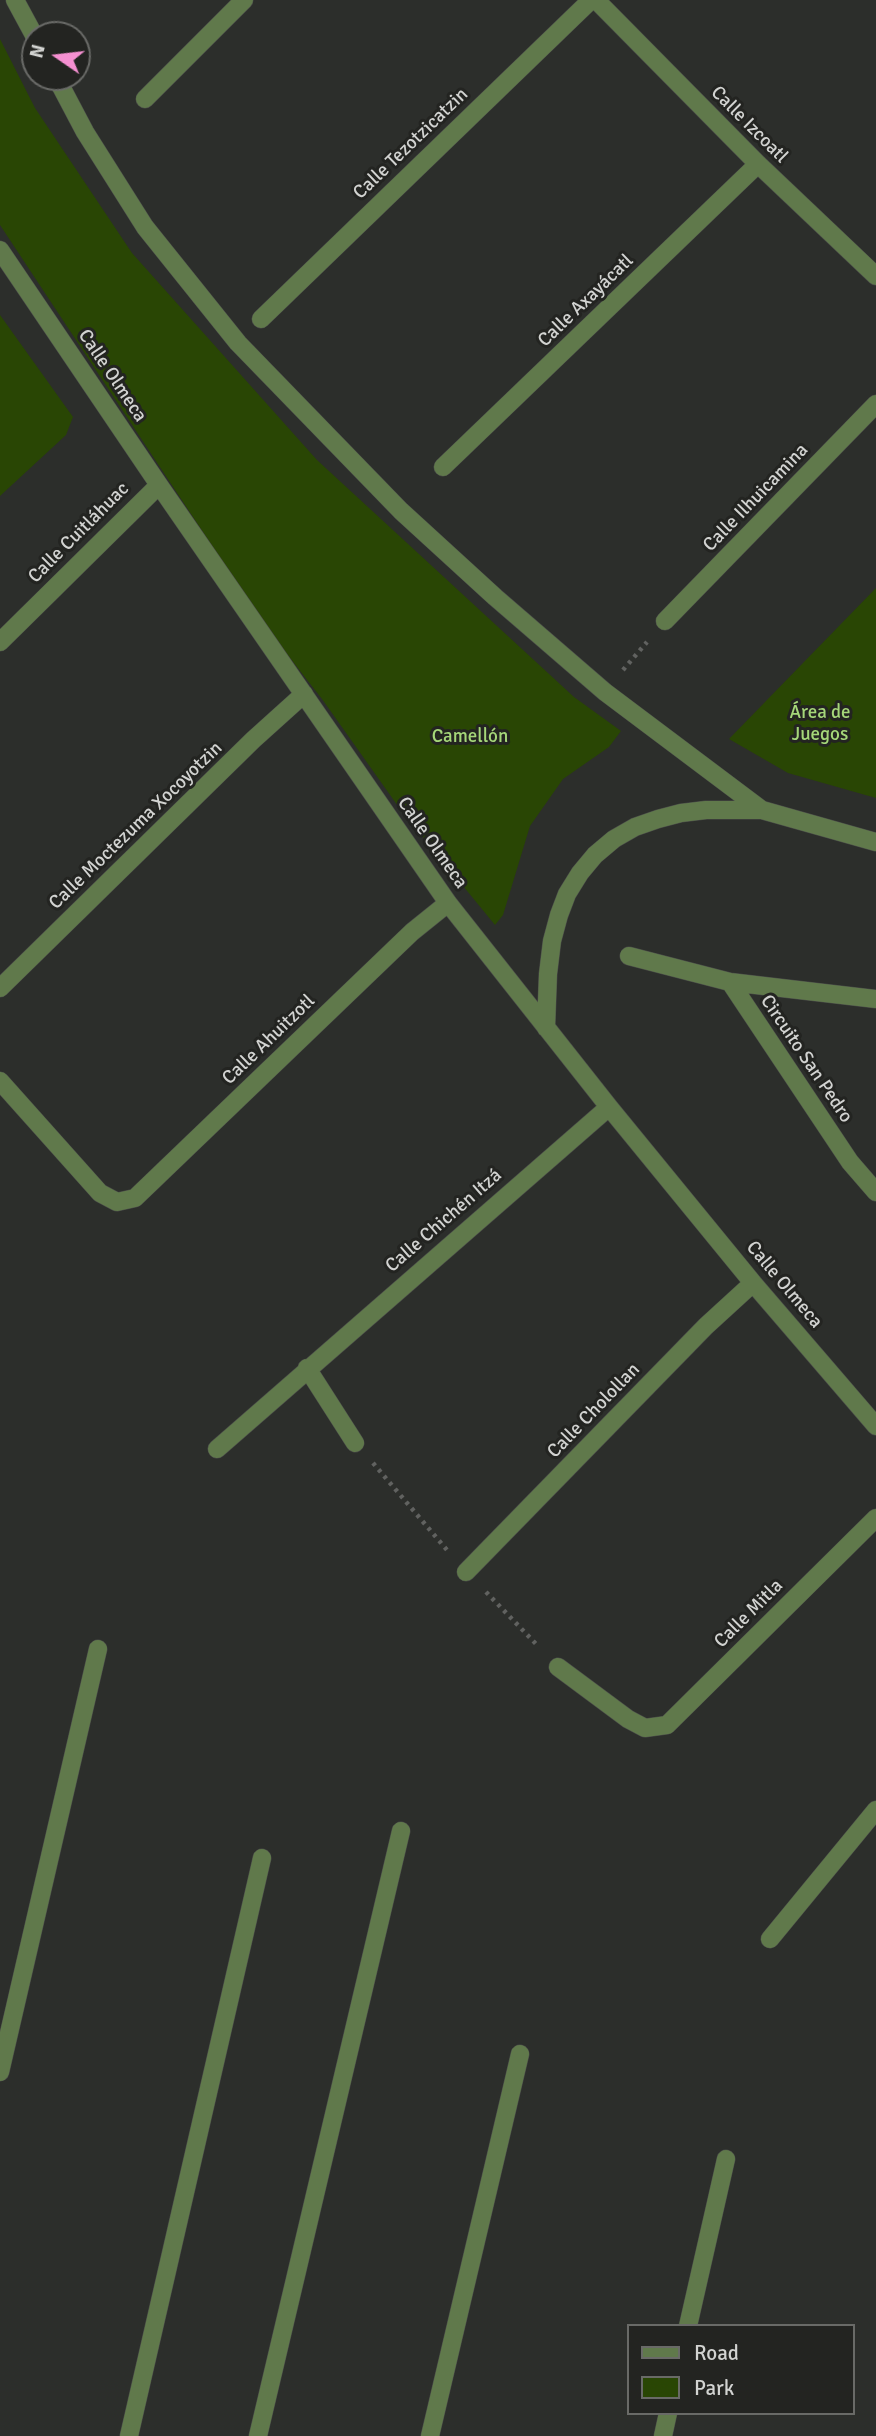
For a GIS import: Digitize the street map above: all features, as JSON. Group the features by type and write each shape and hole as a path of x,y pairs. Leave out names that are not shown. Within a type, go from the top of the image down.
{"street":[{"path":"15,0 26,21"},
{"path":"145,99 244,0"},
{"name":"Calle Izcoatl","path":"594,0 758,164 876,276"},
{"name":"Calle Tezotzicatzin","path":"261,319 594,0"},
{"path":"63,91 85,132 145,227 239,342 401,511 605,692 762,810"},
{"name":"Calle Axayácatl","path":"443,467 758,164"},
{"name":"Calle Olmeca","path":"0,250 448,903 608,1107 876,1426"},
{"name":"Calle Ilhuicamina","path":"665,621 876,404"},
{"name":"Calle Cuitláhuac","path":"0,642 159,485"},
{"name":"Calle Moctezuma Xocoyotzin","path":"0,988 253,740 304,694"},
{"path":"546,1028 548,974 552,941 559,915 573,884 595,855 614,839 635,827 670,816 706,810 762,810 876,842"},
{"name":"Calle Ahuitzotl","path":"0,1081 100,1193 117,1202 135,1198 412,932 448,903"},
{"path":"629,956 730,982 876,999"},
{"name":"Circuito San Pedro","path":"730,982 850,1162 876,1192"},
{"name":"Calle Chichén Itzá","path":"217,1449 608,1107"},
{"name":"Calle Cholollan","path":"466,1572 706,1326 754,1283"},
{"path":"307,1368 355,1443"},
{"name":"Calle Mitla","path":"558,1667 628,1719 645,1728 667,1725 876,1518"},
{"path":"0,2072 98,1648"},
{"path":"770,1939 876,1810"},
{"path":"258,2436 401,1831"},
{"path":"129,2436 262,1858"},
{"path":"430,2436 520,2054"},
{"path":"688,2324 726,2159"},
{"path":"663,2436 668,2415"}],"path":[{"path":"605,692 665,621"}],"green space":[{"name":"Camellón","path":"0,39 21,80 21,91 26,91 132,253 317,460 574,697 621,731 609,747 563,779 530,826 503,915 495,925 400,809 322,699 265,626 0,225"},
{"path":"0,315 73,417 66,435 0,496"},
{"name":"Área de Juegos","path":"876,588 876,798 788,773 729,739"}]}
